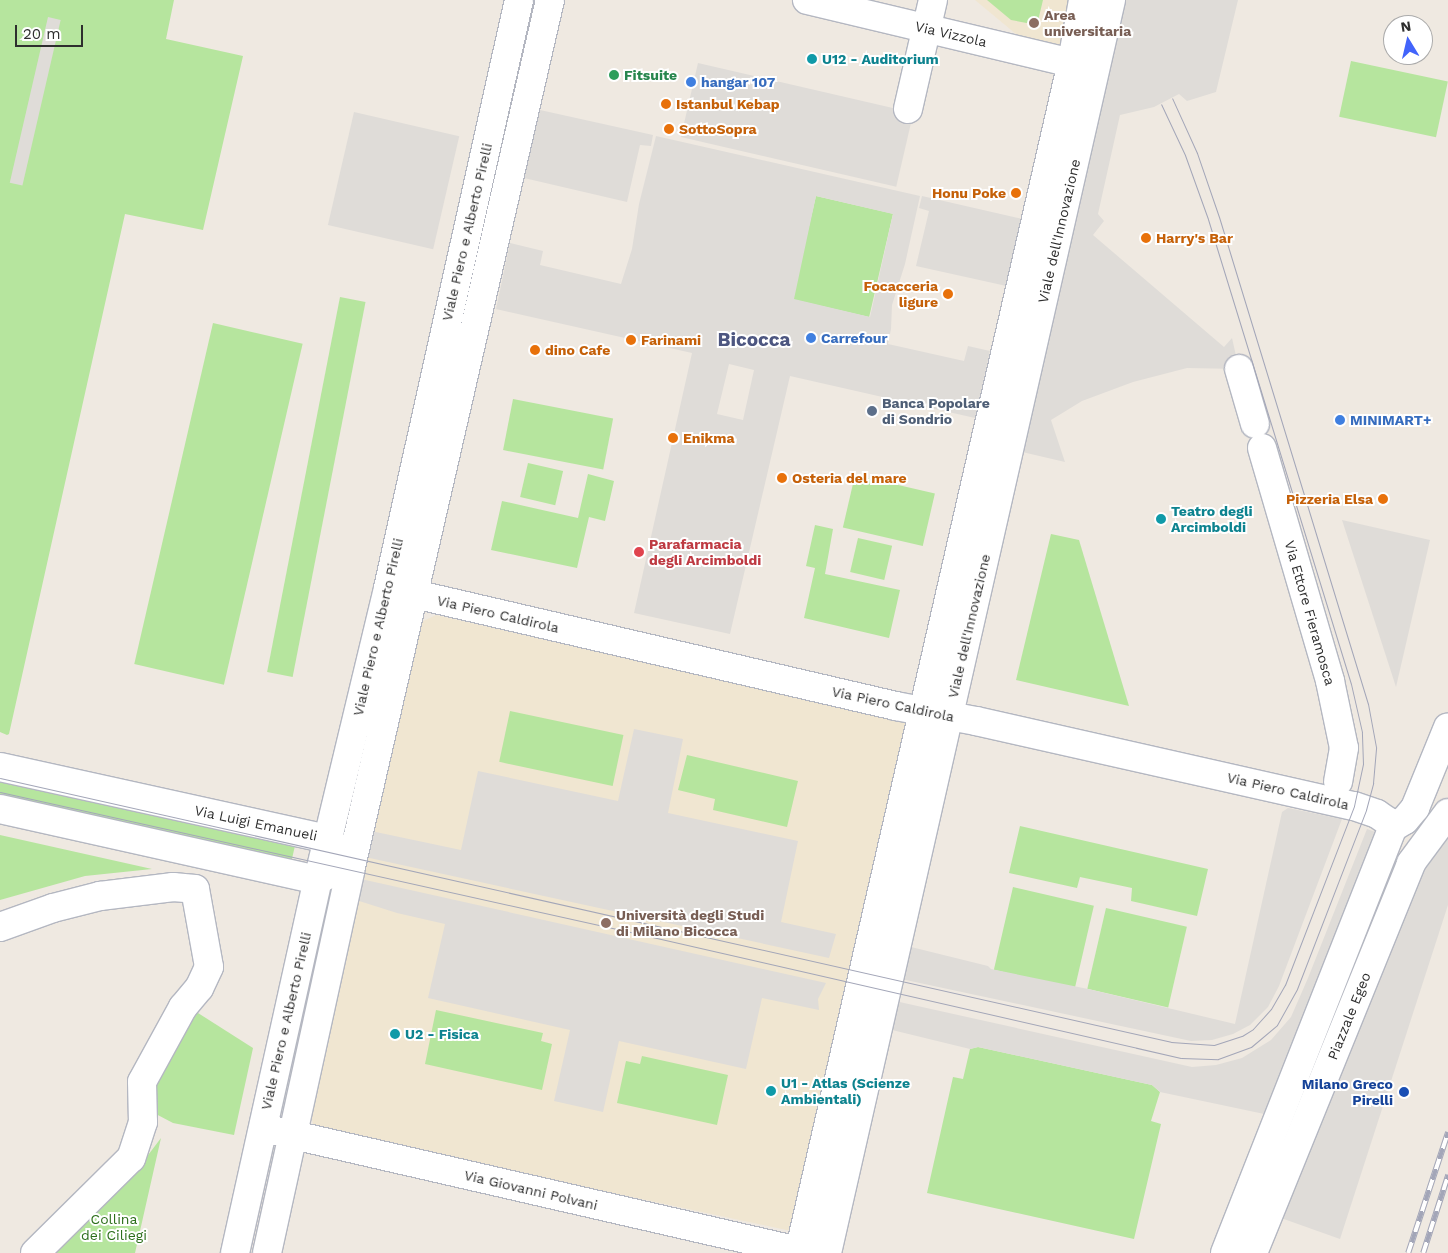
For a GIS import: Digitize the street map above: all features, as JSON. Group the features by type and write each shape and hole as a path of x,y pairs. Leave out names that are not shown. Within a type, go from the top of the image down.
{"street":[{"name":"Viale Piero e Alberto Pirelli","path":"235,1253 318,880 388,588 519,0"},
{"name":"Viale Piero e Alberto Pirelli","path":"267,1253 352,863 416,594 550,0"},
{"name":"Via Vizzola","path":"807,0 1084,65"},
{"path":"908,109 932,0"},
{"name":"Viale dell'Innovazione","path":"827,1253 948,715 1084,65 1083,0"},
{"name":"Viale dell'Innovazione","path":"802,1252 922,710 1084,65 1111,0"},
{"name":"Via Ettore Fieramosca","path":"1239,369 1330,681 1344,748 1338,781"},
{"name":"Via Piero Caldirola","path":"388,588 1354,806 1377,814 1389,822 1392,828"},
{"path":"1392,828 1405,820 1415,808 1448,727"},
{"name":"Via Luigi Emanueli","path":"0,766 328,839 352,863"},
{"path":"0,809 318,880 352,863"},
{"name":"Piazzale Egeo","path":"1253,1253 1411,863 1448,814"},
{"name":"Piazzale Egeo","path":"1225,1253 1392,828"},
{"path":"0,927 53,908 100,896 173,887 195,889 209,967 199,988 183,1007 142,1082 143,1122 131,1158 35,1253"},
{"name":"Via Giovanni Polvani","path":"262,1128 802,1252"}],"shaded area":[{"name":"Area universitaria","path":"975,0 1071,0 1060,46 1049,49 1028,44"},
{"path":"1123,0 1238,0 1216,92 1187,101 1179,94 1154,107 1120,115 1098,214 1104,221 1093,235 1224,347 1232,338 1239,369 1187,368 1133,382 1082,401 1051,420 1065,462 1018,451"},
{"path":"48,17 61,20 22,186 10,183"},
{"path":"698,63 913,113 896,187 681,137"},
{"path":"540,110 653,135 651,146 640,145 627,202 524,178"},
{"path":"354,112 459,136 433,249 328,225"},
{"path":"656,136 920,196 905,264 892,305 888,344 964,361 968,346 990,351 975,418 790,376 730,634 634,613 692,353 496,309 510,243 543,251 540,265 621,284 632,249 639,204","holes":["816,196 893,214 870,317 794,299","729,364 754,370 743,420 717,414"]},
{"path":"922,196 1027,220 1011,287 916,266 929,211 919,208"},
{"path":"1342,520 1430,540 1396,687"},
{"name":"Università degli Studi di Milano Bicocca","path":"436,615 907,723 791,1231 314,1129 310,1109 419,623"},
{"path":"634,729 683,739 668,813 798,841 781,922 836,934 829,958 365,857 371,831 461,850 478,771 618,801"},
{"path":"1288,808 1342,819 1279,986 1268,1007 1250,1025 1233,1034 1212,1040 1191,1041 901,979 907,946 988,966 991,969 1088,989 1235,1024 1282,812"},
{"path":"1448,827 1448,905 1340,1239 1281,1218 1423,858"},
{"path":"1367,829 1378,833 1269,1115 1160,1092 1152,1085 978,1047 970,1049 888,1029 895,1001 1192,1067 1216,1065 1242,1058 1271,1040 1291,1017"},
{"path":"361,879 826,983 818,999 819,1010 762,998 746,1069 619,1041 603,1112 554,1101 570,1030 428,998 445,924 397,913 356,900"}],"green space":[{"path":"0,0 174,0 166,39 243,56 203,230 125,214 9,734 7,735 0,732"},
{"path":"987,0 1043,0 1037,25 1011,20"},
{"path":"1351,61 1448,82 1436,137 1339,117"},
{"path":"816,196 893,214 869,317 792,299"},
{"path":"340,297 366,302 293,677 267,672"},
{"path":"213,323 303,344 224,685 134,664"},
{"path":"513,399 613,418 603,470 503,450"},
{"path":"528,463 563,471 555,505 520,497"},
{"path":"588,474 614,481 605,521 589,517 577,568 491,550 502,501 578,518"},
{"path":"855,475 935,493 923,546 843,528"},
{"path":"815,525 833,529 825,574 900,590 889,638 804,618 815,568 806,566"},
{"path":"1051,534 1079,540 1129,706 1016,680"},
{"path":"858,538 892,546 884,580 850,572"},
{"path":"510,711 623,735 613,786 499,762"},
{"path":"687,755 798,781 787,827 713,810 715,799 678,790"},
{"path":"0,772 296,840 290,867 0,800"},
{"path":"1020,826 1208,869 1197,916 1131,901 1132,888 1080,877 1077,888 1009,873"},
{"path":"0,835 152,869 85,876 0,900"},
{"path":"1013,887 1094,906 1075,988 994,970"},
{"path":"1106,908 1187,927 1168,1008 1087,989"},
{"path":"436,1010 543,1033 541,1041 552,1044 542,1090 425,1064"},
{"path":"198,1013 253,1048 234,1135 173,1123 154,1113 150,1084 193,1014"},
{"path":"978,1047 1152,1085 1160,1092 1151,1121 1161,1124 1134,1239 927,1193 953,1077 963,1079 970,1049"},
{"path":"642,1056 728,1075 717,1125 617,1103 626,1061 640,1064"},
{"name":"Collina dei Ciliegi","path":"161,1138 135,1253 48,1253 136,1171"}],"tram line":[{"path":"0,792 626,931 1181,1058 1218,1059 1251,1047 1277,1025 1297,989 1366,810 1373,783 1376,747 1368,704 1219,217 1197,153 1172,98"},
{"path":"0,778 1171,1042 1214,1045 1242,1036 1253,1029 1271,1009 1285,985 1354,806 1363,764 1362,732 1351,684 1208,219 1185,155 1161,104"}],"railway":[{"path":"1408,1253 1448,1132"},
{"path":"1423,1253 1448,1175"}],"place":[{"name":"Area universitaria","path":"1034,23"},
{"name":"U12 - Auditorium","path":"812,59"},
{"name":"Fitsuite","path":"614,75"},
{"name":"hangar 107","path":"691,82"},
{"name":"Istanbul Kebap","path":"666,104"},
{"name":"SottoSopra","path":"669,129"},
{"name":"Honu Poke","path":"1016,193"},
{"name":"Harry's Bar","path":"1146,238"},
{"name":"Focacceria ligure","path":"948,294"},
{"name":"Carrefour","path":"811,338"},
{"name":"Farinami","path":"631,340"},
{"name":"dino Cafe","path":"535,350"},
{"name":"Banca Popolare di Sondrio","path":"872,411"},
{"name":"MINIMART+","path":"1340,420"},
{"name":"Enikma","path":"673,438"},
{"name":"Osteria del mare","path":"782,478"},
{"name":"Pizzeria Elsa","path":"1383,499"},
{"name":"Teatro degli Arcimboldi","path":"1161,519"},
{"name":"Parafarmacia degli Arcimboldi","path":"639,552"},
{"name":"Università degli Studi di Milano Bicocca","path":"606,923"},
{"name":"U2 - Fisica","path":"395,1034"},
{"name":"U1 - Atlas (Scienze Ambientali)","path":"771,1091"},
{"name":"Milano Greco Pirelli","path":"1404,1092"}],"district":[{"name":"Bicocca","path":"754,340"}]}
